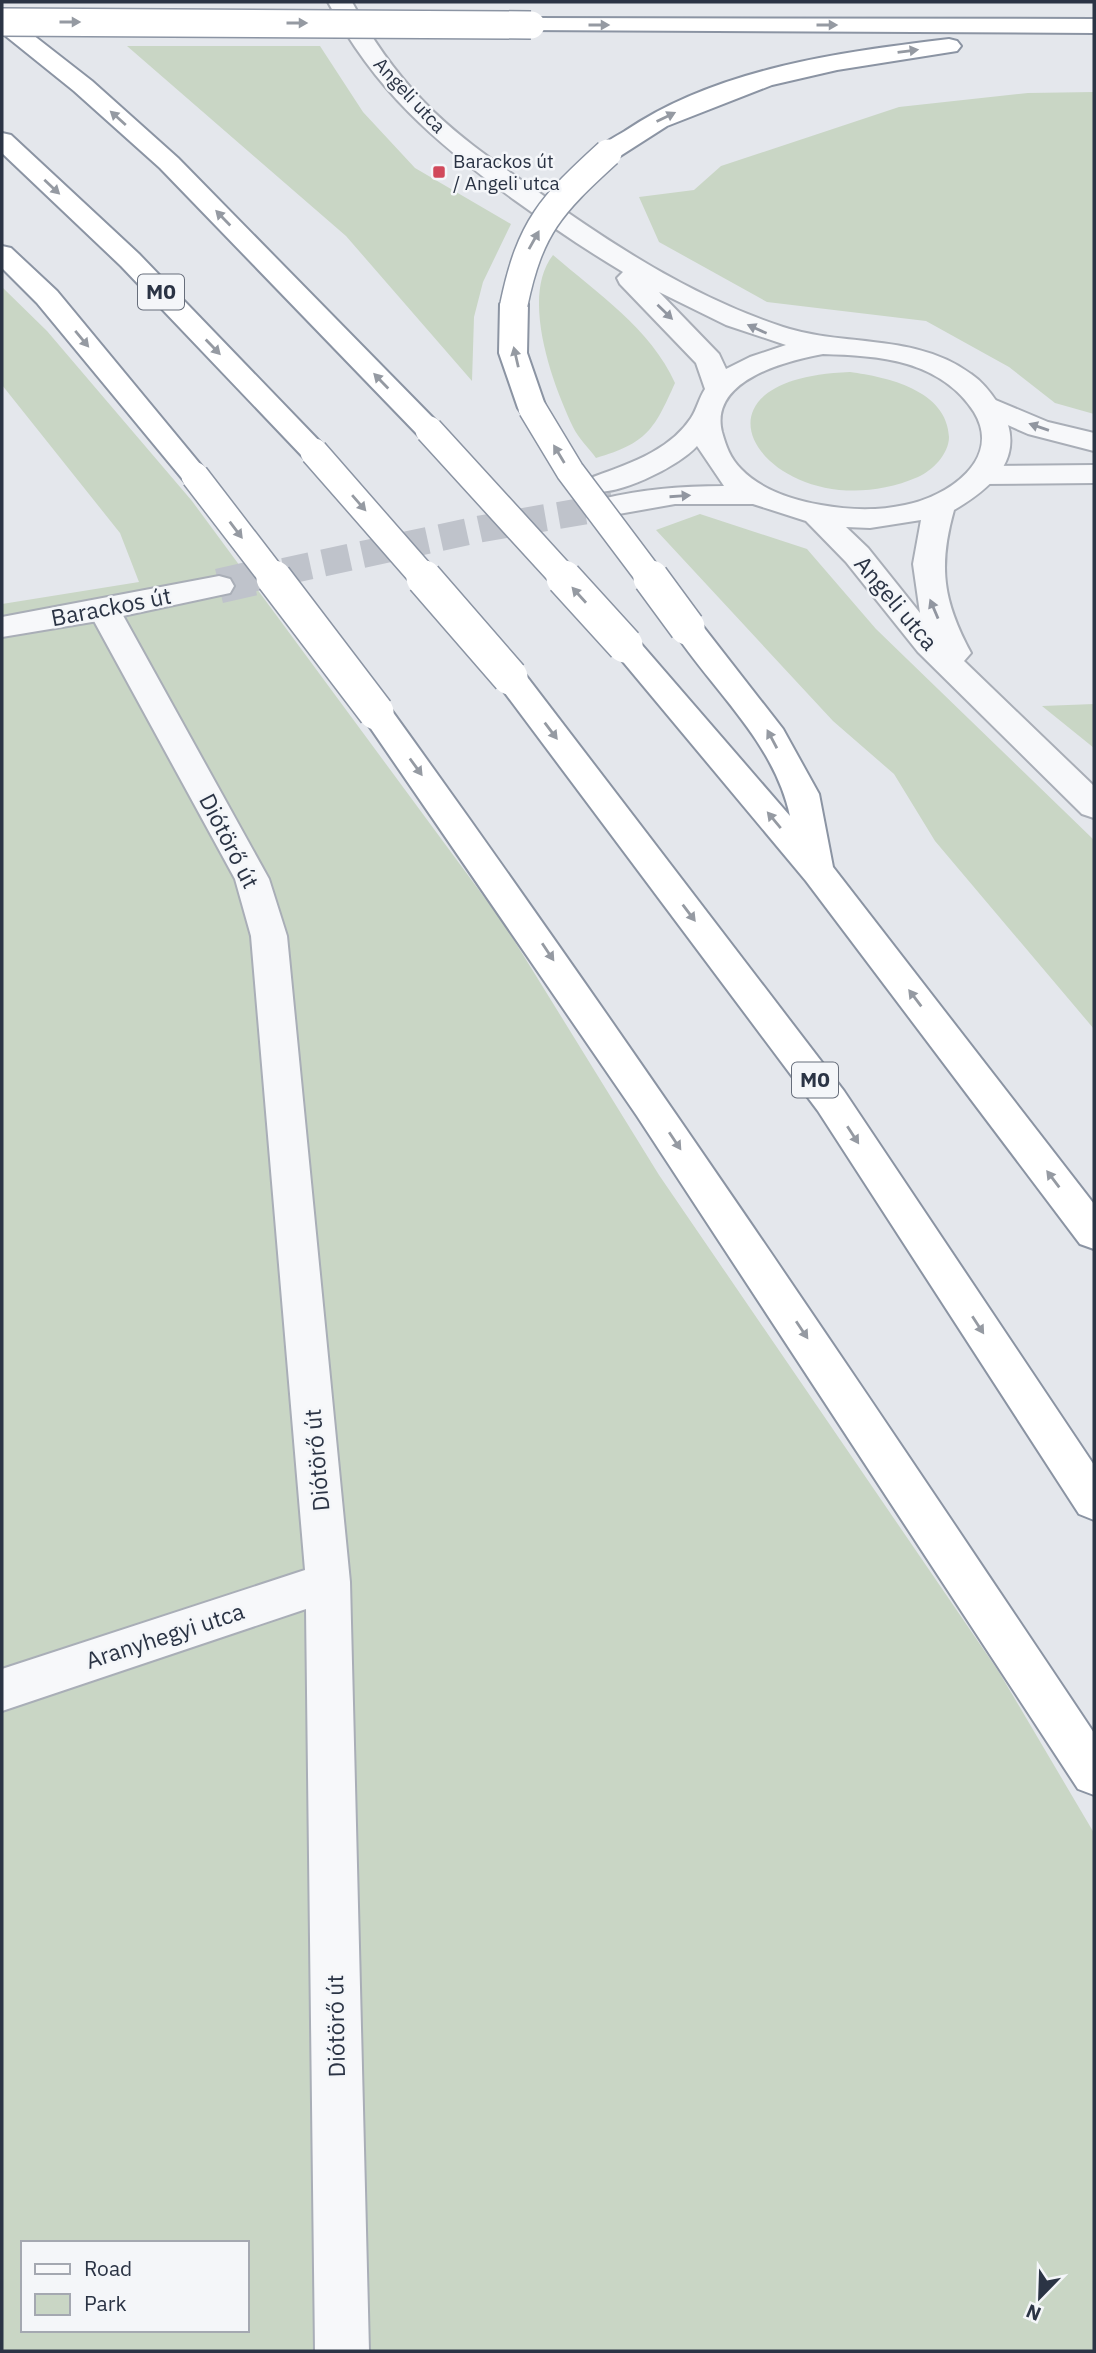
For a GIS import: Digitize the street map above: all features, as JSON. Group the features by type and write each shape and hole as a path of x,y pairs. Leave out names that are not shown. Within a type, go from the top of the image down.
{"highway":[{"path":"2,22 1094,26"},
{"path":"2,22 83,86 169,163 429,430 625,645 818,872 1094,1233"},
{"path":"818,872 802,794 767,729 570,471 532,408 513,353 513,304 524,258 544,222 576,182 608,153 654,123 685,108 762,80 813,66 881,54 987,42 1094,39"},
{"name":"M0","path":"2,140 130,260 314,452 510,677 831,1101 1094,1500"},
{"path":"2,254 47,297 195,475 376,712 528,923 694,1168 1094,1773"},
{"path":"2,267 47,297"}],"street":[{"name":"Angeli utca","path":"340,2 362,40 389,77 428,120 470,156 599,247 757,329 823,346"},
{"name":"Angeli utca","path":"599,247 709,360 720,390"},
{"path":"706,419 706,436 716,456 739,483 762,495 816,514 853,519 896,516 940,505 965,492 983,475 993,459 997,441 994,423 986,405 969,387 947,372 919,359 889,350 823,346 788,350 732,377 720,390 706,419 680,448 605,495 762,495"},
{"path":"986,405 1038,428 1094,442"},
{"path":"983,475 1094,474"},
{"name":"Angeli utca","path":"940,505 926,553 930,600 950,644 978,690"},
{"name":"Angeli utca","path":"816,514 857,555 929,645 1094,806"},
{"name":"Barackos út","path":"2,627 104,610 219,586"},
{"name":"Diótörő út","path":"104,610 252,879 269,936 328,1582 342,2351"},
{"name":"Aranyhegyi utca","path":"2,1690 328,1582"}],"green space":[{"path":"127,46 320,46 363,112 415,168 511,224 483,282 474,317 472,381 346,236"},
{"path":"1094,92 1094,414 1055,403 1009,367 926,321 767,302 659,242 639,197 694,190 721,166 899,107 1028,93"},
{"path":"553,255 622,313 652,346 675,383 647,433 627,447 596,458 573,427 557,388 543,341 539,294 544,273"},
{"path":"2,287 47,331 192,501 504,924 659,1175 999,1672 1094,1833 1094,2351 2,2351 2,604 139,582 120,533 2,385"},
{"path":"850,372 897,382 927,397 938,408 946,421 949,437 943,456 929,471 918,477 867,490 822,487 785,472 760,450 750,424 760,400 792,381"},
{"path":"700,514 807,549 876,629 1094,840 1094,1029 935,841 894,774 833,721 656,530"},
{"path":"1094,704 1094,748 1042,706"}],"tunnel":[{"path":"250,579 480,529 613,506"},
{"path":"250,579 254,578"},
{"path":"219,586 250,579"},
{"path":"245,580 250,579"}],"place":[{"name":"Barackos út / Angeli utca","path":"439,172"}]}
